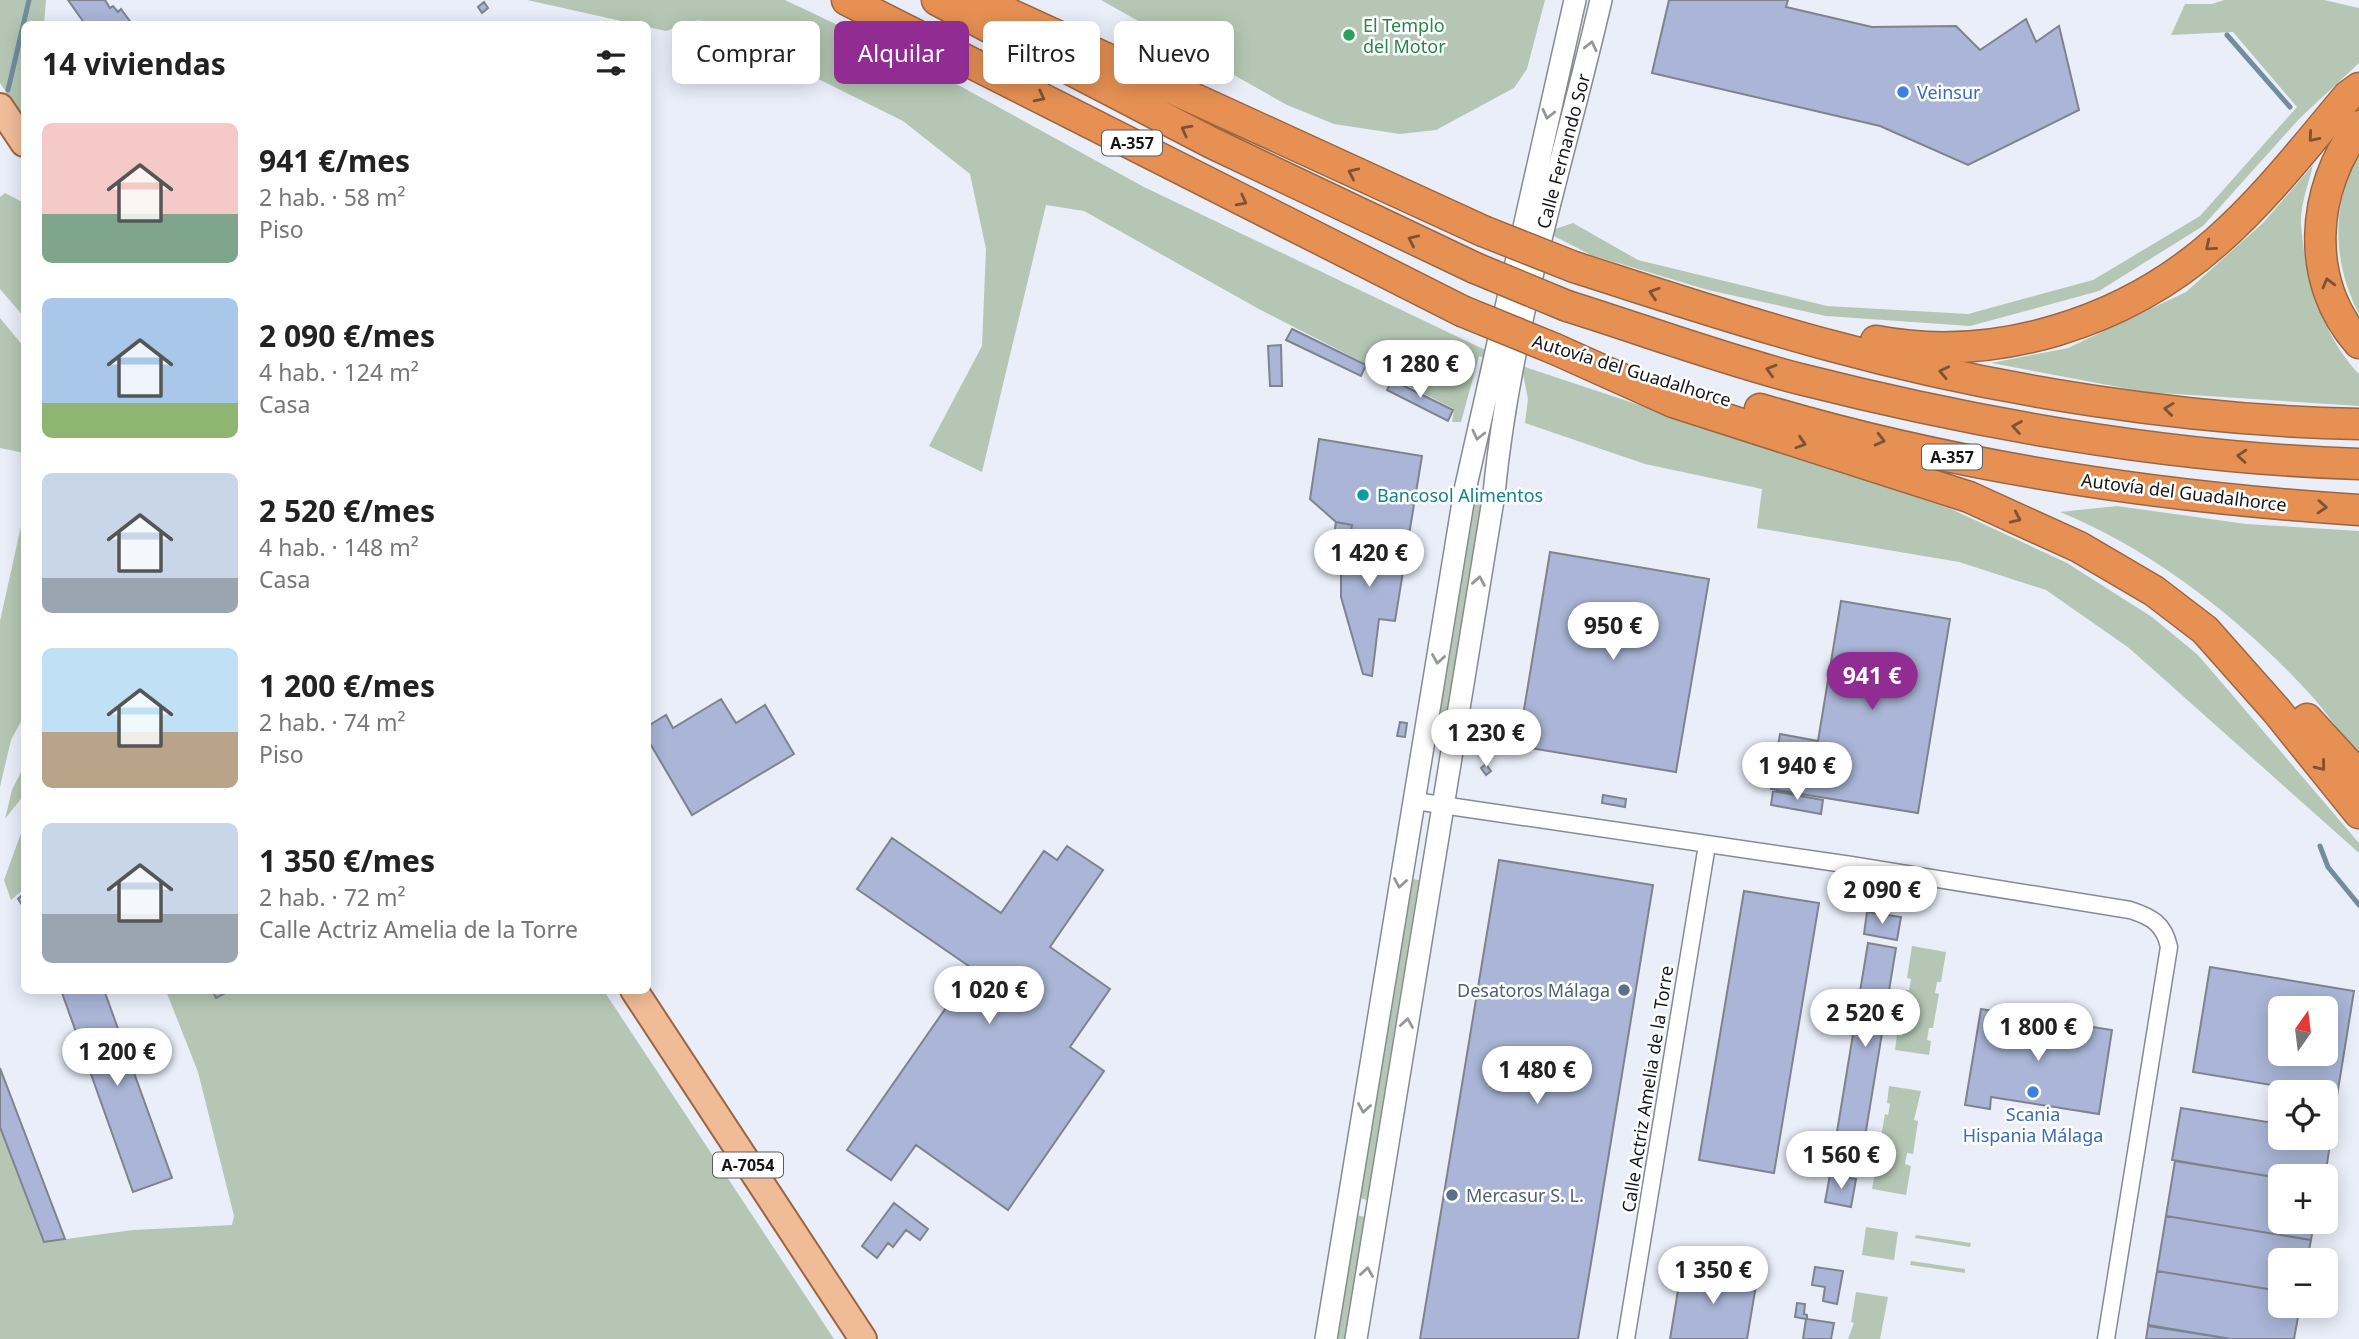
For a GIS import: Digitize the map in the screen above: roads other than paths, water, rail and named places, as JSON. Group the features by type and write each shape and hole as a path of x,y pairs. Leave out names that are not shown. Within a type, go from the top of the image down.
{"highway":[{"name":"Autovía del Guadalhorce","path":"848,0 1462,312 1555,349 1786,417 1947,456 2154,492 2359,510"},
{"name":"A-357","path":"937,0 1212,143 1475,268 1567,306 1798,378 1997,424 2181,451 2359,464"},
{"path":"979,0 1483,231 1574,267 1707,310 1833,347 1950,374 2074,396 2205,414 2359,424"},
{"path":"1707,310 1892,344 1974,346 2035,337 2099,316 2168,280 2216,242 2260,199 2348,96 2359,88"},
{"path":"2359,126 2345,144 2324,190 2319,240 2329,289 2349,332 2359,343"},
{"path":"1555,349 1673,402 1969,497 2079,547 2154,591 2265,672 2359,776"},
{"path":"2205,630 2276,710 2359,813"}],"main road":[{"path":"0,107 21,138"},
{"name":"A-7054","path":"637,994 863,1339"}],"street":[{"name":"Calle Fernando Sor","path":"1517,299 1575,0"},
{"name":"Calle Fernando Sor","path":"1517,299 1601,0"},
{"path":"1326,1339 1465,490 1517,299"},
{"path":"1356,1339 1494,494 1517,299"},
{"path":"1415,800 1852,865 2130,911 2159,923 2169,947 2106,1339"},
{"name":"Calle Actriz Amelia de la Torre","path":"1626,1339 1707,845"}],"waterway":[{"path":"24,21 29,0"},
{"path":"8,90 21,34"},
{"path":"2227,35 2290,107"},
{"path":"2320,846 2328,867 2359,905"}],"place":[{"name":"El Templo del Motor","path":"1349,35"},
{"name":"Veinsur","path":"1903,92"},
{"name":"Bancosol Alimentos","path":"1363,495"},
{"name":"Desatoros Málaga","path":"1624,990"},
{"name":"Scania Hispania Málaga","path":"2033,1092"},
{"name":"Mercasur S. L.","path":"1452,1195"}]}
